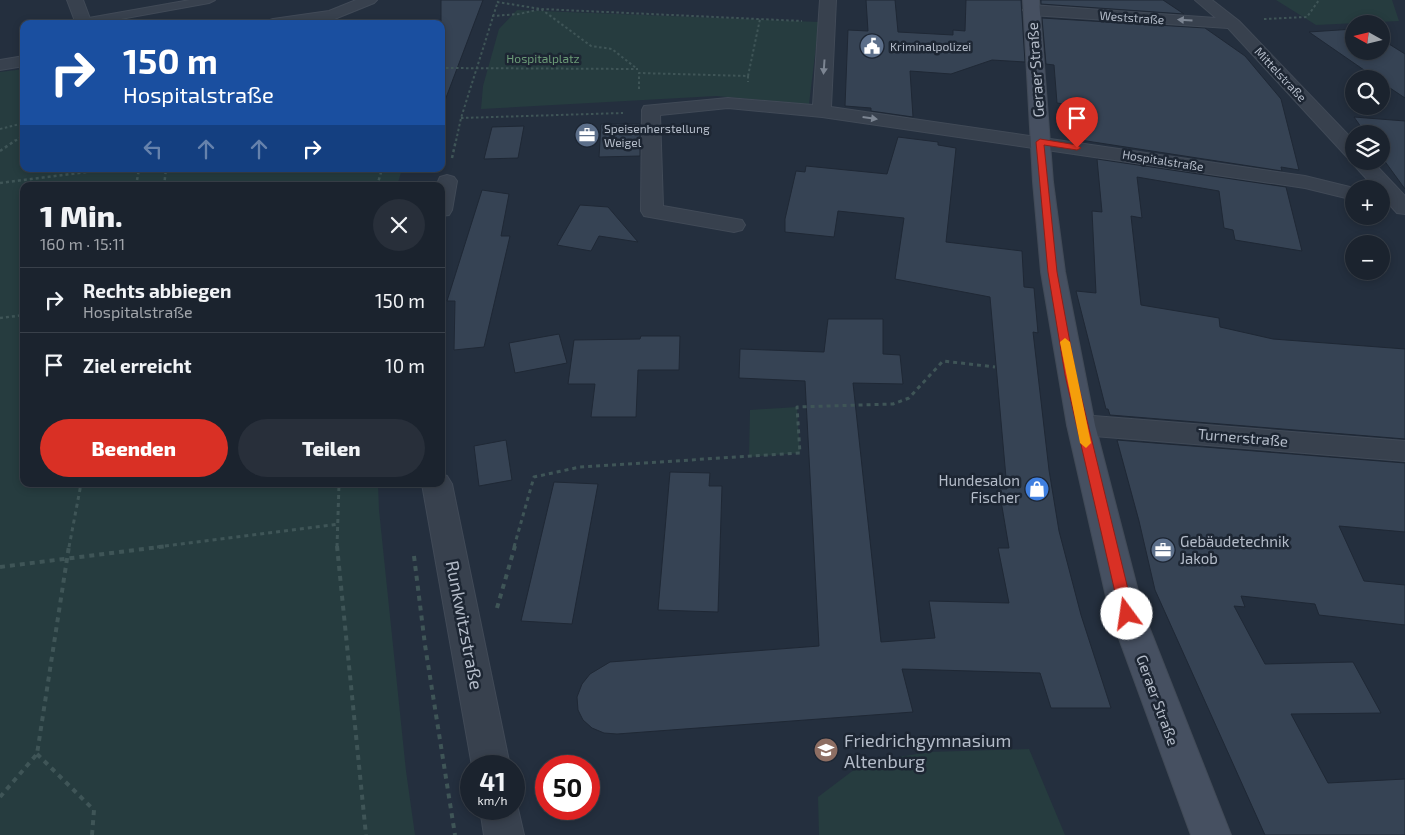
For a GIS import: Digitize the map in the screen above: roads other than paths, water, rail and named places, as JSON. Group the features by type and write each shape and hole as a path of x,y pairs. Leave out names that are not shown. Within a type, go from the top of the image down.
{"main road":[{"name":"Geraer Straße","path":"1031,5 1040,142 1053,272 1081,425 1127,614 1210,835"}],"street":[{"path":"76,0 83,20"},
{"path":"299,20 332,15 369,0"},
{"path":"734,225 652,210 651,110 728,102 822,111 828,0"},
{"name":"Mittelstraße","path":"1203,0 1231,22 1345,143"},
{"name":"Weststraße","path":"1031,5 1231,22"},
{"path":"0,65 20,62"},
{"name":"Hospitalstraße","path":"822,111 1305,182 1345,192"},
{"path":"1369,170 1404,207"},
{"path":"445,190 447,180"},
{"path":"1390,203 1404,207"},
{"name":"Turnerstraße","path":"1081,425 1405,451"},
{"name":"Runkwitzstraße","path":"438,487 489,755"},
{"path":"501,820 504,835"}],"lane":[{"path":"100,20 209,0"}],"place":[{"name":"Kriminalpolizei","path":"872,46"},
{"name":"Speisenherstellung Weigel","path":"587,135"},
{"name":"Hundesalon Fischer","path":"1037,489"},
{"name":"Gebäudetechnik Jakob","path":"1163,550"},
{"name":"Friedrichgymnasium Altenburg","path":"826,750"}],"park label":[{"name":"Hospitalplatz","path":"543,58"}]}
